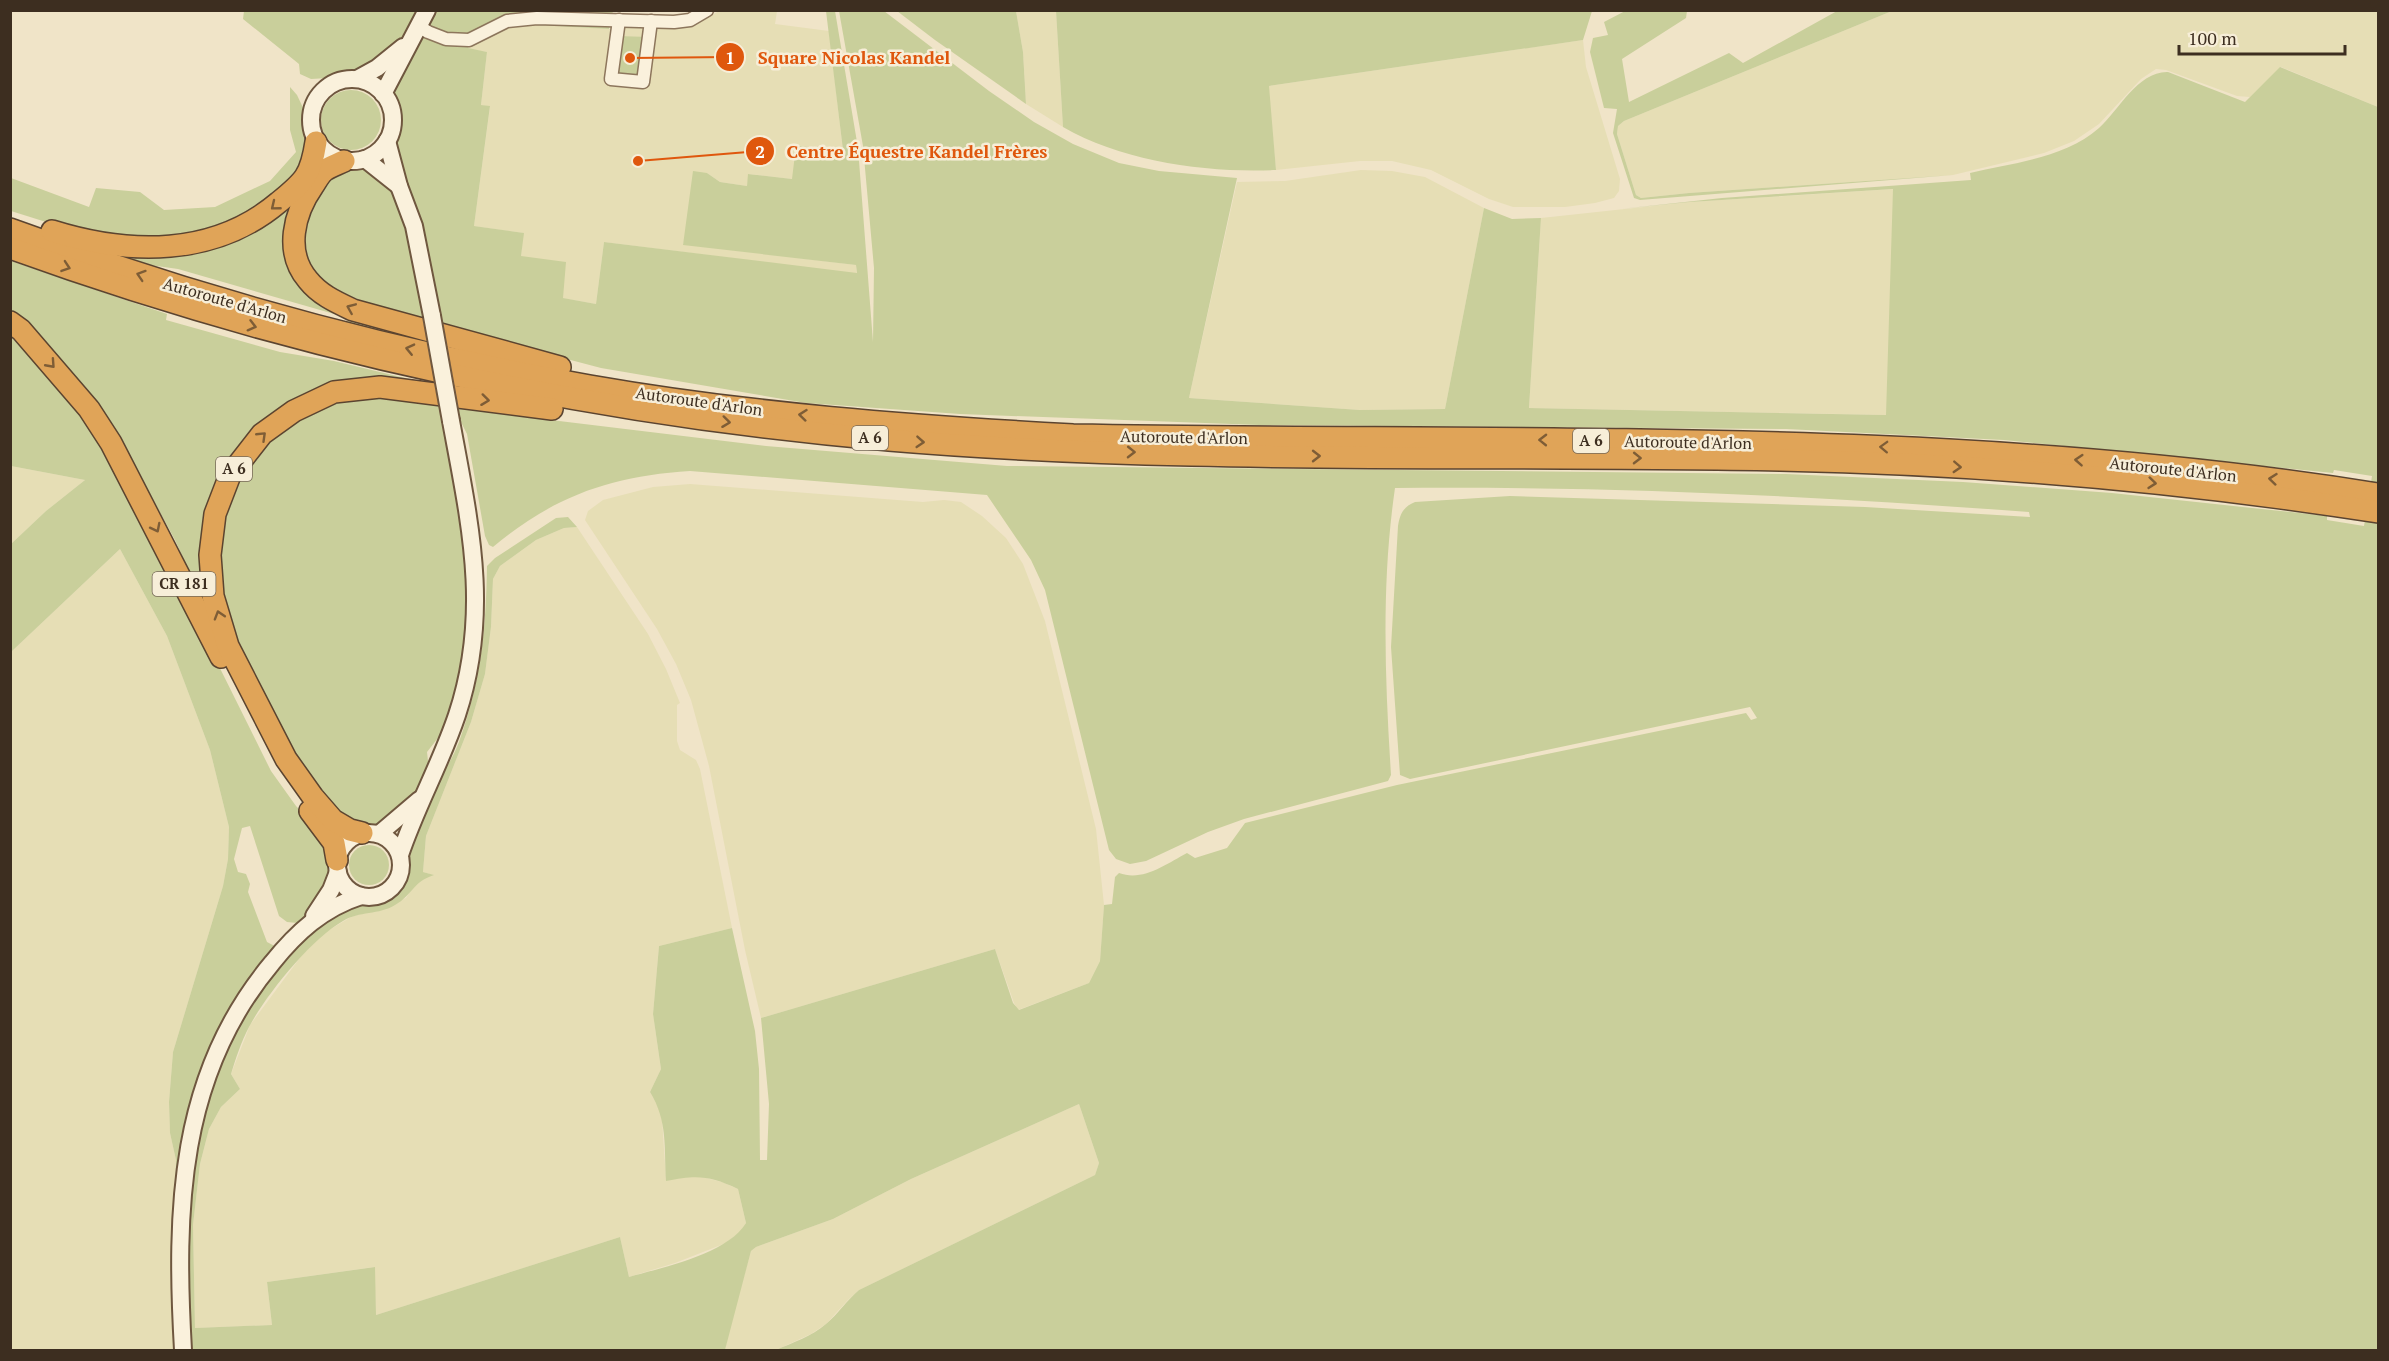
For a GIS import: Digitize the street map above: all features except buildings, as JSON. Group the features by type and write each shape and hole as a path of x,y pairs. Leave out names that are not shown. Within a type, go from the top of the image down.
{"highway":[{"path":"10,218 61,234 108,245 148,248 187,246 223,236 247,225 270,210 299,186 309,173 316,142"},
{"path":"355,160 324,171 300,209 294,226 294,241 298,266 307,280 324,296 353,310 568,370 591,386"},
{"name":"Autoroute d'Arlon","path":"10,229 188,290 390,344 591,386 756,410 966,429 1073,435 1786,443 1965,451 2116,462 2330,495 2379,512"},
{"name":"Autoroute d'Arlon","path":"10,248 183,306 374,357 489,384 668,415 889,440 1072,451 1786,460 1965,468 2330,495 2379,494"},
{"name":"CR 181","path":"10,322 21,330 75,393 111,443 278,766 334,843 338,866"},
{"name":"A 6","path":"371,834 350,830 333,820 313,797 286,759 228,646 213,596 210,555 215,514 230,475 262,434 294,411 334,392 380,387 623,418 668,415"}],"main road":[{"path":"383,93 427,10"},
{"path":"399,186 355,160 324,151 316,142 311,131 310,119 312,107 318,96 335,82 357,79 377,68 408,42"},
{"path":"355,160 374,155 387,141 392,129 393,117 390,104 383,93 367,82 357,79"},
{"path":"183,1350 182,1220 185,1161 193,1120 204,1082 220,1042 238,1009 263,973 288,943 308,924 340,903 361,896 371,897 389,890 400,874 400,855 422,797 447,744 466,686 475,626 475,564 414,226 399,186 387,141"},
{"path":"308,924 332,890 345,843 371,834 422,797"},
{"path":"371,834 396,846 400,855"},
{"path":"338,866 346,887 361,896"}],"street":[{"path":"418,26 428,33 446,39 469,40 507,21 537,18 690,20 707,10"},
{"path":"619,20 611,79 643,82 651,21"}],"shaded area":[{"path":"712,11 712,15 719,11 777,11 775,24 829,31 843,151 792,179 749,174 747,186 720,182 707,173 683,244 856,265 857,274 604,242 596,304 562,298 521,256 523,233 474,226 490,107 481,105 487,52 467,49 469,40 490,36 508,27 536,25 610,29 611,20 674,22"},
{"path":"1016,11 1056,11 1063,127 1026,104 1023,52"},
{"path":"1892,11 2378,11 2378,107 2281,67 2250,97 2237,96 2166,70 2156,69 2141,79 2099,124 2074,141 2044,153 1953,175 1641,198 1636,195 1617,134 1618,126 1624,121"},
{"path":"1583,40 1586,67 1620,179 1619,191 1614,198 1565,207 1513,207 1489,199 1431,170 1392,161 1360,161 1276,170 1268,86"},
{"path":"1361,170 1392,171 1425,177 1484,208 1445,409 1360,410 1189,398 1237,182 1285,181"},
{"path":"1894,189 1887,415 1529,408 1541,218 1690,202"},
{"path":"11,466 85,480 46,511 11,544"},
{"path":"690,484 923,502 944,500 961,502 982,516 1006,538 1023,564 1045,621 1096,829 1104,905 1100,961 1089,983 1018,1010 995,949 761,1018 745,950 709,766 691,700 676,664 657,629 585,520 588,511 603,500 653,487"},
{"path":"577,527 648,634 680,703 677,705 677,741 680,750 696,760 700,769 732,928 659,946 653,1014 661,1069 650,1092 662,1118 666,1180 694,1175 722,1182 738,1189 746,1223 741,1231 726,1243 675,1263 629,1277 620,1237 376,1315 374,1267 267,1282 272,1325 195,1328 193,1225 200,1164 209,1129 221,1107 240,1089 231,1074 250,1025 302,955 324,933 351,917 406,898 422,879 433,875 423,872 426,836 471,722 485,674 491,627 493,579 500,566 536,540 564,528"},
{"path":"120,549 167,636 210,750 229,827 228,859 223,886 173,1052 169,1102 170,1133 176,1160 173,1221 174,1350 11,1350 11,652"},
{"path":"1079,1104 1099,1163 1095,1175 859,1290 826,1324 811,1334 776,1350 725,1350 751,1251 756,1247 833,1219 911,1179"}],"green space":[{"path":"1056,10 1592,11 1583,40 1269,86 1276,170 1250,170 1194,167 1139,157 1112,149 1063,127"},
{"path":"1627,10 1687,11 1686,18 1622,59 1629,102 1729,53 1743,63 1837,11 1892,11 1624,121 1618,126 1617,134 1636,195 1641,198 1953,175 1640,200 1634,198 1613,133 1617,109 1604,108 1590,52 1593,38 1608,35 1604,22"},
{"path":"244,11 613,11 609,29 536,25 508,27 490,36 469,40 468,48 487,52 481,105 490,106 474,226 524,233 521,256 566,262 563,298 596,304 604,242 857,273 856,265 683,245 693,171 707,173 720,182 747,186 748,174 792,179 796,146 843,150 826,11 835,11 858,148 873,342 874,268 863,146 839,11 884,11 989,91 1034,122 1073,144 1119,163 1159,171 1237,178 1189,398 1360,410 1445,409 1484,208 1512,219 1541,218 1529,408 1886,415 1893,189 1690,202 1620,209 1722,198 1971,180 1970,173 2055,153 2085,138 2099,128 2138,85 2157,73 2168,72 2245,102 2280,67 2378,107 2378,1350 776,1350 820,1328 859,1290 1095,1175 1099,1163 1079,1104 911,1179 833,1219 756,1247 751,1251 725,1350 174,1350 176,1160 170,1133 169,1102 173,1052 223,886 228,859 229,827 210,750 167,636 120,549 11,652 11,544 46,511 85,480 11,466 11,337 82,413 104,447 195,618 271,771 296,806 323,834 331,875 309,923 355,903 373,904 384,901 394,895 402,885 407,870 412,831 422,808 454,753 473,698 484,634 487,566 495,558 556,518 568,517 577,527 564,528 536,540 500,566 493,579 491,627 485,674 471,722 426,836 423,872 434,875 421,881 395,905 349,918 330,929 290,969 246,1033 231,1074 240,1089 221,1107 209,1129 200,1164 193,1225 195,1328 272,1325 267,1282 375,1267 376,1315 620,1237 629,1277 694,1258 725,1243 737,1234 746,1223 738,1189 702,1177 666,1181 662,1124 650,1092 661,1069 653,1014 659,946 732,928 755,1031 759,1069 760,1160 767,1160 769,1104 761,1018 995,949 1013,1003 1019,1010 1089,983 1100,961 1104,905 1112,904 1115,877 1119,873 1146,874 1187,853 1195,858 1227,848 1245,823 1397,785 1746,713 1751,720 1757,718 1750,707 1410,779 1400,775 1391,647 1398,526 1403,511 1415,502 1510,496 1865,507 2030,517 2029,512 1792,497 1633,490 1395,488 1386,596 1387,703 1391,775 1388,781 1244,819 1208,832 1146,861 1130,864 1116,859 1109,850 1045,590 1031,560 987,495 690,471 661,474 609,484 561,502 538,514 493,547 489,545 485,536 467,434 460,420 457,405 526,417 766,446 1007,466 1786,474 1963,482 2112,493 2327,516 2327,520 2364,526 2372,476 2334,470 2333,473 2004,440 1786,429 1259,425 960,414 806,403 601,368 355,303 315,276 304,254 302,227 315,193 343,167 369,169 398,186 394,149 399,124 391,79 408,44 359,73 343,73 328,78 311,79 300,74 299,64 243,19","holes":["250,826 279,916 287,922 307,924 282,950 267,942 248,892 250,884 246,874 238,872 234,859 242,828"]},
{"path":"897,11 1016,11 1023,52 1026,104 935,40"},
{"path":"617,36 649,37 643,82 611,79"},
{"path":"290,87 297,95 305,112 310,146 305,167 245,218 172,240 81,233 11,211 11,178 89,207 96,188 140,192 164,210 215,207 270,181 296,152 290,130"},
{"path":"351,90 372,99 381,120 372,141 351,150 330,141 321,120 330,99"},
{"path":"307,185 302,283 447,346 347,322 348,318 178,269 150,265 107,251 188,250"},
{"path":"11,261 167,314 166,320 280,352 334,361 451,389 333,387 224,473 216,630 175,540 120,439 11,316"},
{"path":"371,395 439,401 466,558 468,597 465,661 445,729 427,752 429,770 412,797 379,825 360,826 327,805 291,755 236,643 221,594 217,566 224,511 248,462 287,425 335,401"},
{"path":"369,845 383,851 389,865 383,879 369,885 355,879 349,865 355,851"}],"place":[{"name":"Square Nicolas Kandel","path":"630,58"},
{"name":"Centre Équestre Kandel Frères","path":"638,161"}]}
